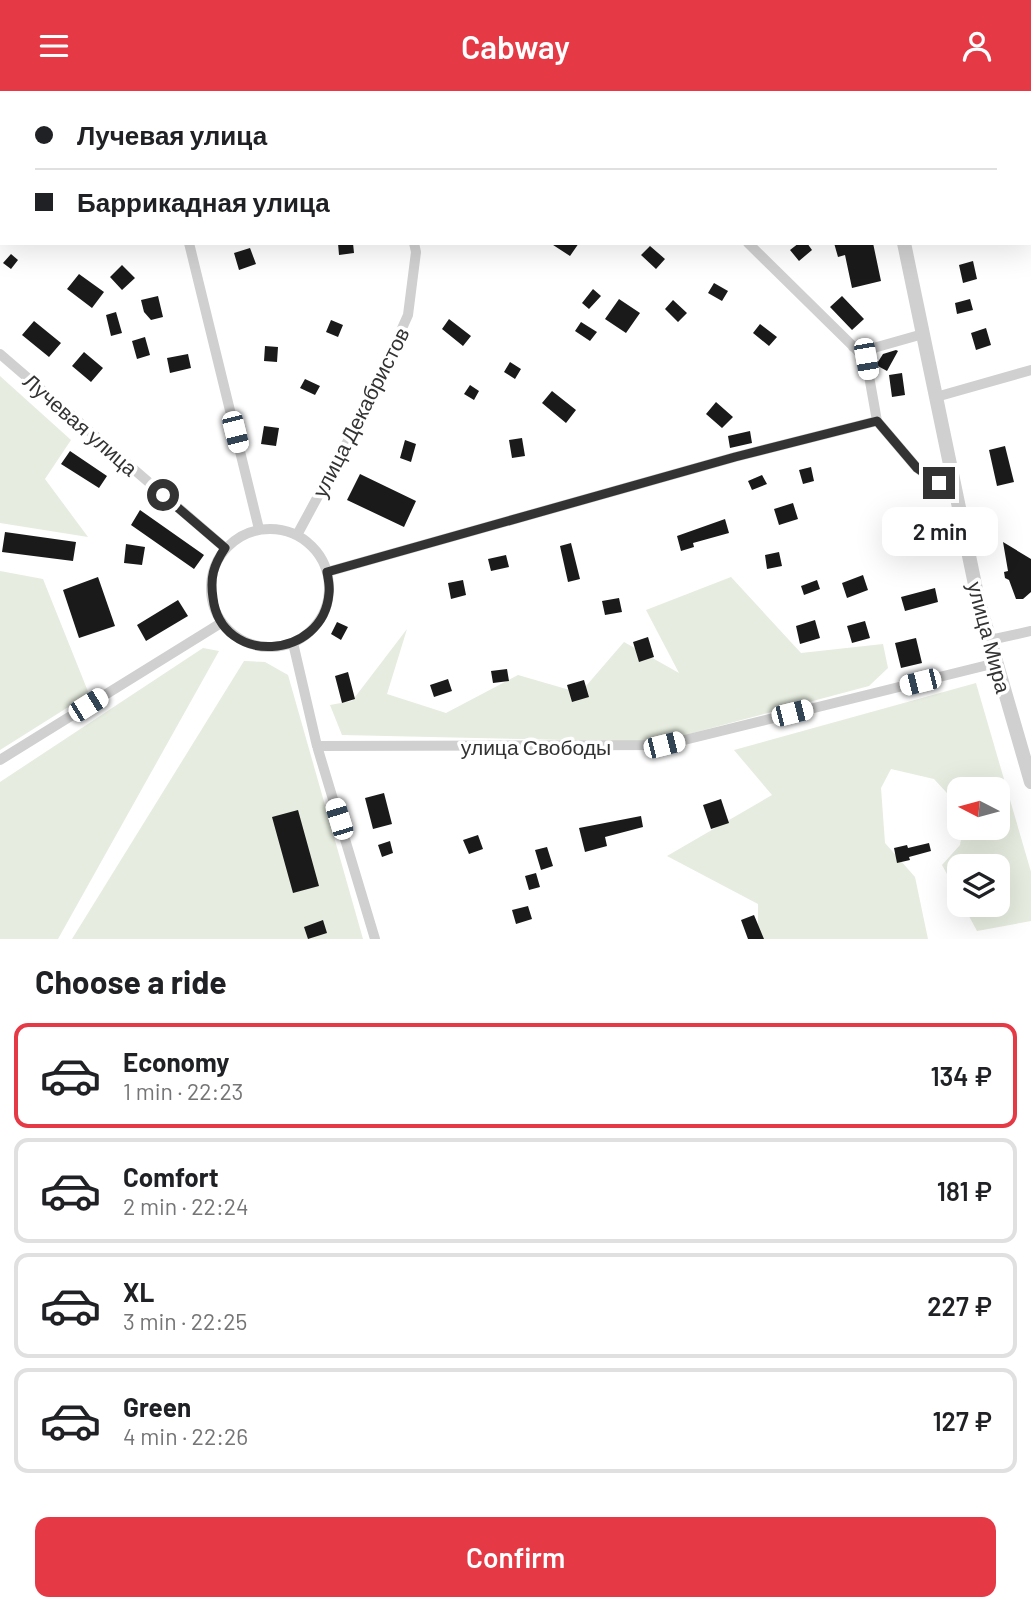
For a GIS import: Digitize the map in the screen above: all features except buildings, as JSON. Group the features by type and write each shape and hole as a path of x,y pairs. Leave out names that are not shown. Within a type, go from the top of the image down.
{"street":[{"path":"189,245 259,529"},
{"name":"улица Декабристов","path":"297,535 370,400 408,316 416,252 414,245"},
{"path":"750,245 866,359 877,421 917,468 955,495"},
{"name":"улица Мира","path":"905,245 955,495 996,663 1031,782"},
{"path":"853,347 870,349 923,334"},
{"name":"Лучевая улица","path":"0,354 225,548"},
{"path":"936,397 1031,370"},
{"path":"327,572 735,457 877,421"},
{"path":"259,529 277,529 297,535 309,543 320,556 327,572 330,592 326,610 312,630 293,643 273,648 247,644 229,632 214,611 210,580 216,562 225,548 239,536 259,529"},
{"path":"0,761 221,623"},
{"path":"990,640 1031,631"},
{"path":"293,643 317,746 375,939"},
{"name":"улица Свободы","path":"317,746 664,745 996,663"}],"shaded area":[{"path":"0,376 71,440 45,479 88,537 0,523"},
{"path":"0,571 43,579 89,694 0,750"},
{"path":"731,577 801,653 883,644 888,668 869,686 659,742 342,735 330,705 352,701 407,629 387,694 446,713 518,675 580,693 624,642 679,673 646,610"},
{"path":"203,648 219,651 58,939 0,939 0,782"},
{"path":"244,661 265,662 288,675 363,939 72,939"},
{"path":"976,683 1003,777 947,777 947,793 934,779 891,769 881,788 885,843 915,877 928,939 758,939 758,904 667,856 772,795 734,750"},
{"path":"1010,800 1031,872 1031,921 977,931 969,917 1010,917 1010,854 952,854 961,840 1010,840"},
{"path":"947,859 947,874 942,865"}],"route":[{"path":"163,495 225,548 216,562 210,580 214,611 221,623 247,644 273,648 293,643 312,630 326,610 330,592 327,572 735,457 877,421 917,468 939,483"}]}
